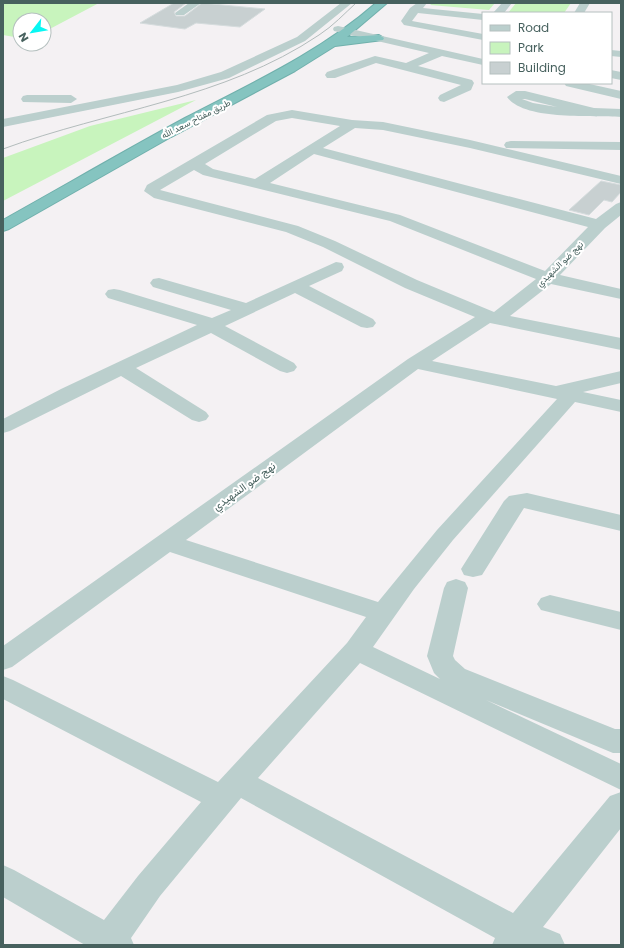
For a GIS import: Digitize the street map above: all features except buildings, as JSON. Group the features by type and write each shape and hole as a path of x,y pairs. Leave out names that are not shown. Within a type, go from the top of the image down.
{"highway":[{"name":"طريق مفتاح سعد الله","path":"3,226 133,152 288,72 334,44 345,29 370,3"},
{"name":"طريق مفتاح سعد الله","path":"3,214 153,131 271,72 345,29 366,19 382,3"},
{"path":"366,19 369,27 378,37"},
{"path":"334,44 378,37"}],"street":[{"path":"180,13 196,3"},
{"path":"3,123 157,92 214,78 238,69 301,39 347,3"},
{"path":"499,12 507,3"},
{"path":"580,12 584,3"},
{"path":"418,6 482,13"},
{"path":"418,6 482,17"},
{"path":"418,6 406,21 408,23 479,36"},
{"path":"345,29 391,40 442,46 482,62"},
{"path":"407,67 442,46 457,32"},
{"path":"461,44 479,36"},
{"path":"331,75 375,59 468,83 467,86 444,98"},
{"path":"26,99 79,99 214,78"},
{"path":"574,84 621,95"},
{"path":"598,113 525,94 516,95 513,97 514,100 523,104 568,112 598,113 621,112"},
{"path":"621,180 470,144 383,126 352,124 292,114 278,116 168,177 152,188 151,191 159,195 292,228 329,244 411,284 492,318 621,344"},
{"path":"258,184 314,150 352,124"},
{"path":"470,144 621,146"},
{"path":"314,150 599,225"},
{"path":"196,162 198,166 208,172 407,222 548,278 621,294"},
{"name":"نهج ضو الشهيدي","path":"3,660 415,363 492,318 548,278 599,225 621,207"},
{"path":"3,427 40,406 336,268"},
{"path":"160,283 248,308"},
{"path":"296,286 367,323"},
{"path":"114,294 203,321 287,367"},
{"path":"415,363 621,406"},
{"path":"122,368 199,416"},
{"path":"3,880 110,944 149,886 229,789 356,650 383,613 445,535 563,394 621,377"},
{"path":"621,523 527,500 517,501 512,506 464,578 440,656 444,666 455,676 613,741 621,741"},
{"path":"166,542 383,613"},
{"path":"550,604 621,621"},
{"path":"356,650 621,778"},
{"path":"3,687 229,789 513,939 548,945"},
{"path":"513,939 621,805"}],"green space":[{"path":"3,3 99,3 52,28 52,12 12,12 12,37 3,35"},
{"path":"433,3 495,3 489,10 430,5"},
{"path":"516,3 571,3 565,12 509,12"},
{"path":"196,100 3,201 3,158 90,126"}],"tram line":[{"path":"3,149 205,89 244,74 282,57 319,35 334,24 356,3"}]}
